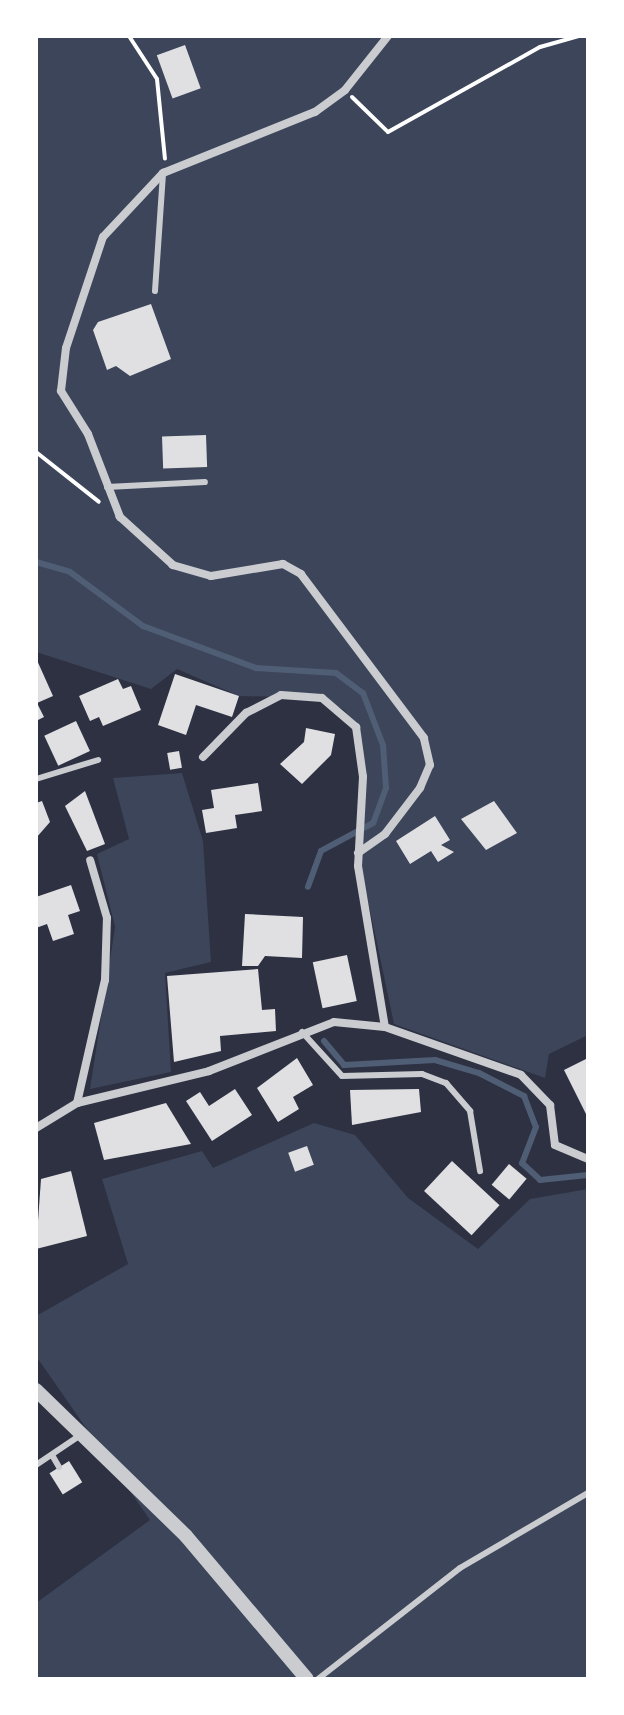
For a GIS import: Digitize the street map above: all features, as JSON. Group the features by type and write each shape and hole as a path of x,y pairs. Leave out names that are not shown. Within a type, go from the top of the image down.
{"street":[{"path":"358,853 404,812 430,765 424,738 301,574 283,564 211,576 173,565 120,517 61,391 66,348 103,237 163,173 252,142 345,90 388,36"},
{"path":"203,757 246,713 281,695 322,698 344,710 362,746 358,853 385,1027"},
{"path":"77,1103 105,980 107,918 90,860"},
{"path":"36,1128 77,1103 209,1071 302,1031 334,1022 385,1027 521,1075 550,1105 555,1145 588,1159"},
{"path":"36,1390 79,1436 186,1536 307,1679"}],"lane":[{"path":"155,291 163,173"},
{"path":"107,487 205,482"},
{"path":"36,779 98,760"},
{"path":"302,1031 342,1076 422,1074 446,1083 470,1111 480,1171"},
{"path":"36,1465 79,1436"},
{"path":"52,1455 59,1467"},
{"path":"318,1679 460,1568 588,1493"}],"path":[{"path":"129,36 146,54 163,100 163,173"},
{"path":"345,90 388,132 540,47 579,36"},
{"path":"36,452 120,517"}],"shaded area":[{"path":"36,36 588,36 588,1035 549,1054 545,1078 394,1024 358,853 363,777 356,727 344,710 322,698 239,696 177,669 151,689 36,652"},
{"path":"182,773 203,841 211,962 165,973 171,1072 90,1089 115,927 97,854 129,839 113,778"},
{"path":"314,1123 355,1135 408,1198 478,1249 530,1199 588,1189 588,1679 36,1679 36,1603 150,1520 36,1356 36,1316 128,1264 102,1179 202,1151 213,1168"}],"building":[{"path":"185,45 201,88 173,98 157,55"},
{"path":"151,304 171,359 130,376 116,366 107,370 93,330 98,322"},
{"path":"206,435 207,467 163,469 162,437"},
{"path":"36,658 53,696 37,703 44,717 36,721"},
{"path":"175,674 239,696 232,717 196,705 186,735 158,725"},
{"path":"118,679 123,689 131,686 141,710 103,726 99,717 90,721 79,696"},
{"path":"76,721 90,751 58,766 44,736"},
{"path":"306,728 335,734 331,755 302,784 280,764 304,742"},
{"path":"179,751 182,768 170,770 167,753"},
{"path":"258,783 262,811 235,815 237,828 206,833 202,810 214,808 211,790"},
{"path":"85,791 105,844 87,851 65,806"},
{"path":"42,801 50,822 36,838 36,803"},
{"path":"494,801 517,833 486,850 461,819"},
{"path":"435,816 450,840 441,845 454,852 438,862 431,851 410,864 396,841"},
{"path":"71,885 80,911 68,915 74,934 53,941 47,924 36,928 36,897"},
{"path":"245,914 303,917 302,958 265,956 258,966 242,966"},
{"path":"347,955 357,1001 323,1008 313,962"},
{"path":"258,969 262,1010 275,1009 276,1031 220,1036 221,1051 174,1062 167,976"},
{"path":"297,1058 313,1085 293,1097 299,1109 278,1122 257,1088"},
{"path":"588,1058 588,1118 564,1070"},
{"path":"235,1089 252,1115 212,1141 186,1101 200,1092 209,1106"},
{"path":"419,1089 421,1112 352,1125 350,1090"},
{"path":"166,1103 191,1144 104,1160 94,1123"},
{"path":"307,1146 314,1165 295,1172 288,1153"},
{"path":"452,1161 500,1205 472,1235 424,1191"},
{"path":"509,1164 527,1179 509,1199 492,1185"},
{"path":"71,1171 87,1236 36,1249 41,1179"},
{"path":"69,1461 82,1482 63,1494 49,1473"}],"waterway":[{"path":"36,562 70,572 143,626 256,668 336,673 363,693 383,745 386,788 373,823 321,851 308,887"},
{"path":"324,1041 344,1065 435,1060 479,1073 524,1096 536,1127 522,1163 540,1180 588,1175"}]}
